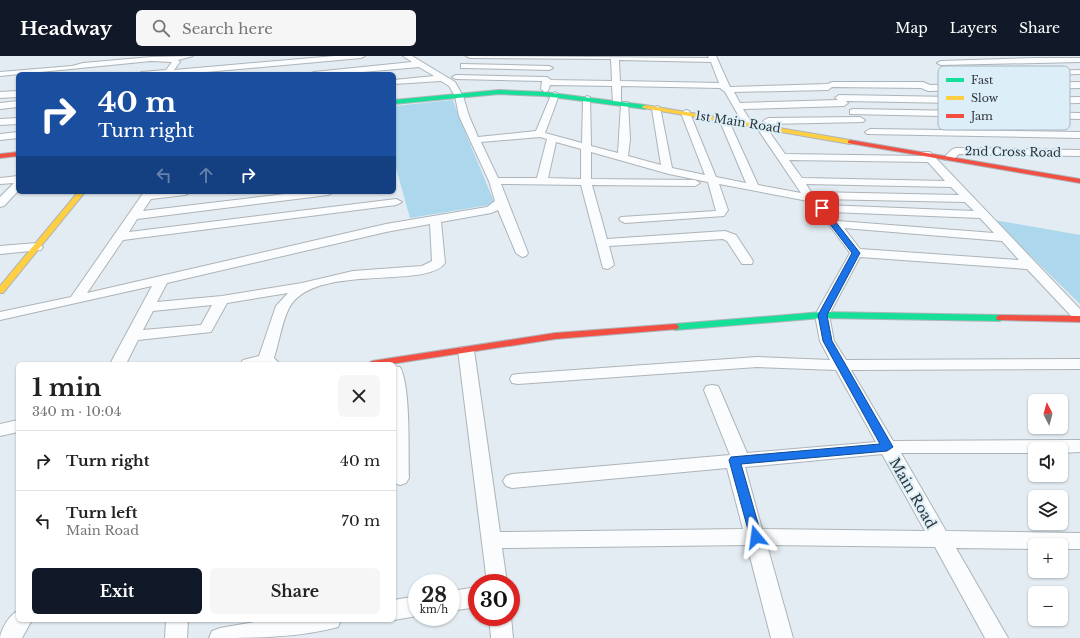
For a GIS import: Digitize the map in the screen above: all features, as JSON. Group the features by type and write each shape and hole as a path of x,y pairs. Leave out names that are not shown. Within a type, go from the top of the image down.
{"street":[{"path":"73,56 75,62 83,65"},
{"path":"24,72 73,68 83,65 188,56"},
{"path":"179,72 360,56"},
{"path":"407,56 444,78 454,81 547,80 546,82 710,85 726,89 829,84 923,85 928,88 938,88"},
{"path":"454,81 464,66 464,62 470,56 615,59 713,58 726,89 737,106 758,123 799,181 856,253 1032,265"},
{"path":"1026,56 1046,66"},
{"path":"1074,56 1080,59"},
{"path":"166,59 173,59 176,62 169,72"},
{"path":"615,59 676,68"},
{"path":"615,59 616,84 621,103 625,139 623,157"},
{"path":"947,66 939,61 1036,61 1080,59"},
{"path":"337,72 422,64"},
{"path":"464,66 549,68"},
{"path":"0,74 16,73"},
{"path":"396,82 444,78"},
{"path":"1070,78 1080,83"},
{"path":"454,81 464,116 494,181 522,253"},
{"path":"544,94 546,82"},
{"path":"1070,83 1080,83"},
{"path":"829,84 882,146"},
{"name":"1st Main Road","path":"396,102 499,92 544,94 621,103 724,120 758,123 928,156 949,158 1080,181"},
{"path":"0,95 16,94"},
{"path":"540,134 555,96"},
{"path":"587,99 586,182 608,265"},
{"path":"737,106 842,100 938,101"},
{"path":"1070,100 1080,100"},
{"path":"0,106 16,104"},
{"path":"657,109 667,170"},
{"path":"853,112 938,113"},
{"path":"625,219 720,214 722,210 686,113"},
{"path":"1070,116 1080,116"},
{"path":"724,120 754,188"},
{"path":"758,123 860,120"},
{"path":"0,122 16,121"},
{"path":"870,132 1080,135"},
{"path":"475,140 540,134 712,182"},
{"path":"0,137 16,135"},
{"path":"542,182 552,138"},
{"name":"2nd Cross Road","path":"949,158 956,151 1080,153"},
{"path":"0,156 16,154"},
{"path":"782,157 928,156 1032,265 1080,318"},
{"path":"0,181 16,179"},
{"path":"494,181 727,183 814,200 984,215"},
{"path":"799,181 955,184"},
{"path":"0,203 16,187"},
{"path":"0,291 80,194"},
{"path":"76,300 148,194"},
{"path":"133,216 312,194"},
{"path":"814,200 968,199"},
{"path":"119,237 396,209 435,219 491,210 501,202"},
{"path":"0,316 162,280 396,209"},
{"path":"148,307 222,300 302,287 353,275 425,270 439,264 435,219"},
{"path":"834,224 1006,238"},
{"path":"602,243 725,235 732,238 747,261"},
{"path":"0,250 38,247"},
{"path":"822,315 856,253"},
{"path":"119,362 162,280"},
{"path":"269,361 283,306 302,287"},
{"path":"132,336 206,329 222,300"},
{"path":"396,364 466,350 555,336 822,315 1080,318"},
{"name":"Main Road","path":"822,315 827,341 996,638"},
{"path":"466,350 496,574"},
{"path":"518,379 757,362 841,365 1080,364"},
{"path":"396,382 398,394 400,478"},
{"path":"712,390 738,460 782,638"},
{"path":"0,430 16,426"},
{"path":"512,481 887,447 1080,446"},
{"path":"491,540 756,537 941,541 1080,541"},
{"path":"396,610 408,608"},
{"path":"10,638 20,622"},
{"path":"176,638 177,622"},
{"path":"220,638 316,622"},
{"path":"501,626 502,638"}],"shaded area":[{"path":"453,100 495,204 410,218 396,168 396,106"},
{"path":"994,220 1080,235 1080,304"}],"traffic: fast":[{"path":"396,102 499,92 544,94 645,107"},
{"path":"675,327 822,315 1000,318"}],"traffic: slow":[{"path":"645,107 850,142"},
{"path":"0,291 80,194"}],"traffic: jam":[{"path":"850,142 1080,181"},
{"path":"0,156 16,154"},
{"path":"1000,318 1080,319"},
{"path":"385,362 555,336 675,327"}],"route":[{"path":"756,537 734,460 887,447 827,341 822,315 856,253 822,208"}]}
